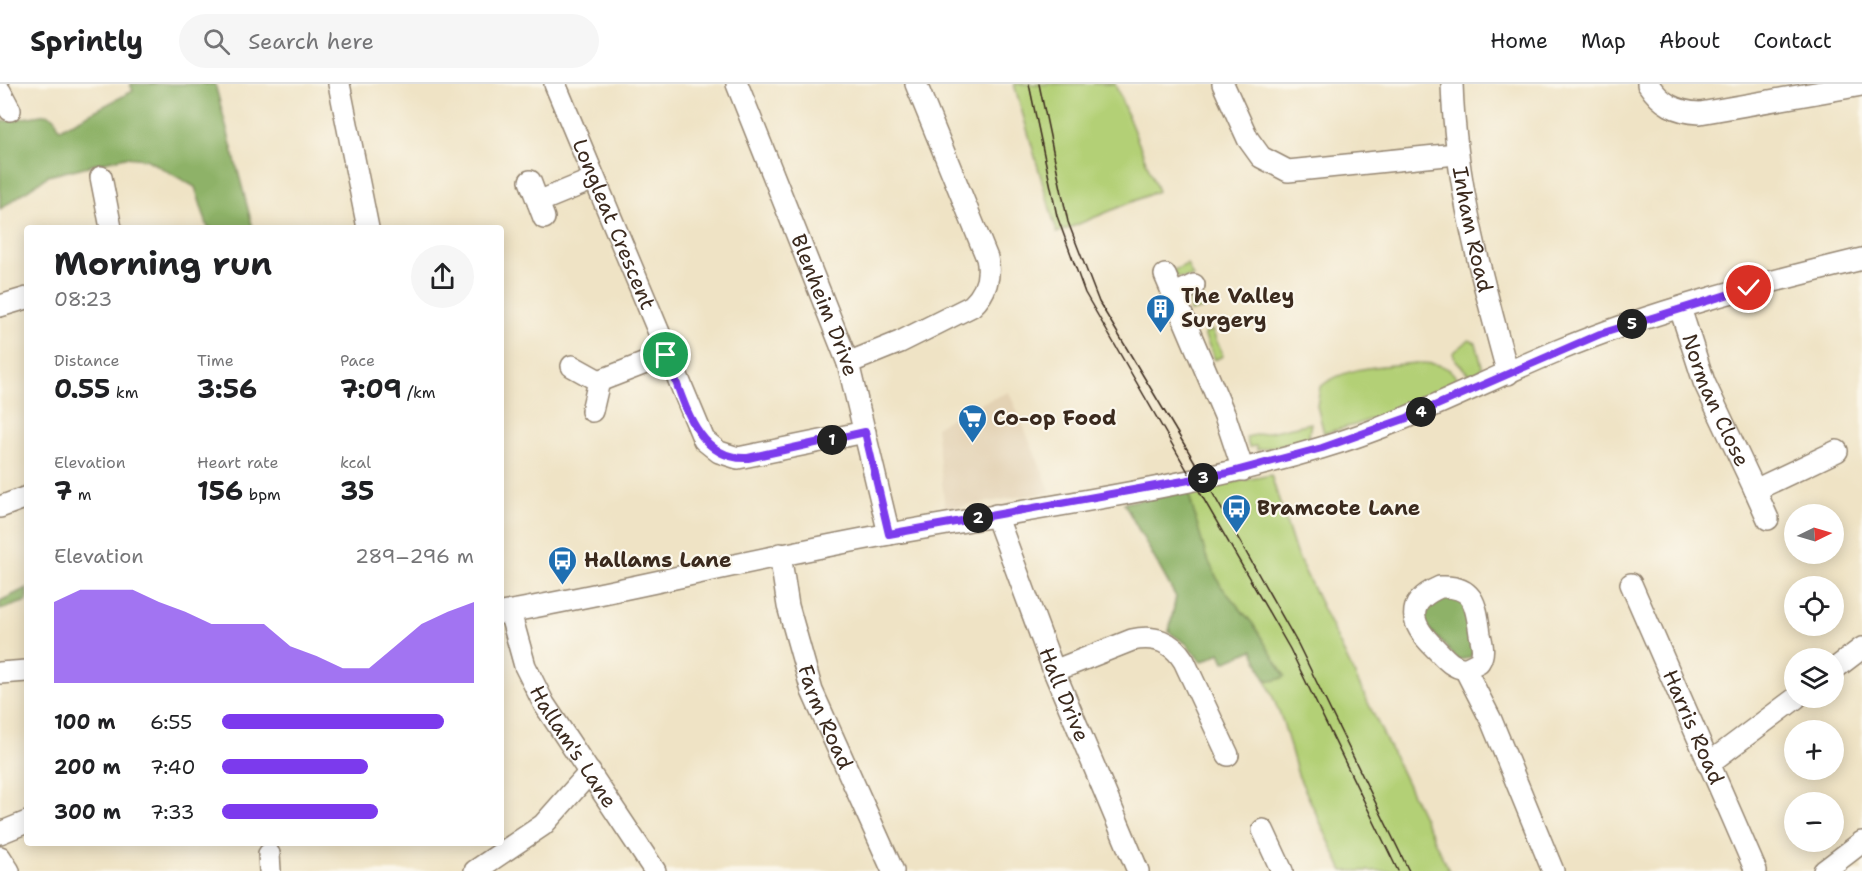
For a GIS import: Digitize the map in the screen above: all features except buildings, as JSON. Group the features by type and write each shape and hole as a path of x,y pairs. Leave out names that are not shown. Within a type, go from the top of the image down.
{"street":[{"path":"339,84 367,225"},
{"name":"Longleat Crescent","path":"555,84 699,434 711,447 729,456 748,458 865,432"},
{"name":"Blenheim Drive","path":"737,84 848,363 889,534"},
{"path":"848,363 900,342 972,306 979,299 988,281 987,258 916,84"},
{"path":"1222,84 1234,113 1255,148 1272,164 1288,171 1456,154"},
{"name":"Inham Road","path":"1452,84 1456,154 1479,265 1508,374"},
{"path":"1648,84 1662,101 1675,109 1700,113 1862,85"},
{"path":"0,91 10,110"},
{"path":"101,177 110,225"},
{"path":"530,181 541,210 594,179"},
{"path":"506,612 780,554 1243,470 1365,433 1600,334 1680,308 1862,259"},
{"path":"1165,274 1225,416 1243,470"},
{"path":"1173,295 1194,285"},
{"path":"0,306 24,299"},
{"name":"Norman Close","path":"1680,308 1704,382 1768,519"},
{"path":"599,381 666,355"},
{"path":"572,366 599,381"},
{"path":"592,411 599,381"},
{"name":"Norman Close","path":"1755,490 1828,463"},
{"path":"0,507 24,498"},
{"name":"Hall Drive","path":"996,515 1054,671 1138,871"},
{"name":"Farm Road","path":"780,554 788,606 813,691 894,871"},
{"name":"Harris Road","path":"1631,584 1756,871"},
{"name":"Hallam's Lane","path":"506,612 531,679 655,871"},
{"path":"1054,671 1132,640 1142,638 1162,640 1178,651 1184,661 1228,755"},
{"path":"1844,662 1862,648"},
{"path":"1465,669 1491,720 1553,871"},
{"path":"0,673 24,671"},
{"path":"1708,764 1784,707"},
{"path":"479,870 543,825 590,772"},
{"path":"0,833 24,823"},
{"path":"1263,830 1282,871"},
{"path":"1824,871 1862,842"},
{"path":"0,856 9,871"}],"shaded area":[{"path":"1009,392 1051,492 945,509 936,427 964,410"}],"green space":[{"path":"130,84 215,84 252,225 207,225 195,187 146,159 125,157 48,176 0,209 0,122 47,114 54,117 60,129 133,91"},
{"path":"1014,84 1115,84 1158,191 1057,233"},
{"path":"1187,264 1193,277 1178,277 1172,271"},
{"path":"1198,289 1206,308 1190,312 1190,298"},
{"path":"1212,330 1223,356 1215,360 1204,334"},
{"path":"1469,340 1476,343 1482,366 1478,374 1471,377 1455,359 1453,353"},
{"path":"1436,364 1448,369 1459,385 1355,425 1324,433 1317,406 1320,387 1330,380 1353,371 1378,366"},
{"path":"1311,423 1308,439 1257,450 1256,446 1249,447 1246,437"},
{"path":"1271,475 1296,553 1449,871 1343,871 1298,775 1283,722 1246,631 1193,652 1187,644 1169,632 1176,597 1124,503"},
{"path":"1188,491 1206,556 1221,586 1253,624 1285,676 1280,679 1273,681 1265,679 1253,650 1224,662 1220,653 1201,662 1187,644 1169,632 1176,597 1124,503"},
{"path":"24,589 24,602 0,610 0,601"},
{"path":"1454,595 1467,605 1474,652 1469,658 1458,660 1423,622 1425,607 1436,598"}],"tram line":[{"path":"1029,84 1057,216 1085,293 1290,649 1398,871"},
{"path":"1039,84 1068,222 1099,302 1199,469 1298,644 1409,871"}],"place":[{"name":"The Valley Surgery","path":"1160,334"},
{"name":"Co-op Food","path":"972,444"},
{"name":"Bramcote Lane","path":"1236,534"},
{"name":"Hallams Lane","path":"563,586"}],"route":[{"path":"666,355 699,434 711,447 729,456 748,458 865,432 889,534 1100,498 1228,473 1322,448 1407,418 1600,334 1749,288"}]}
